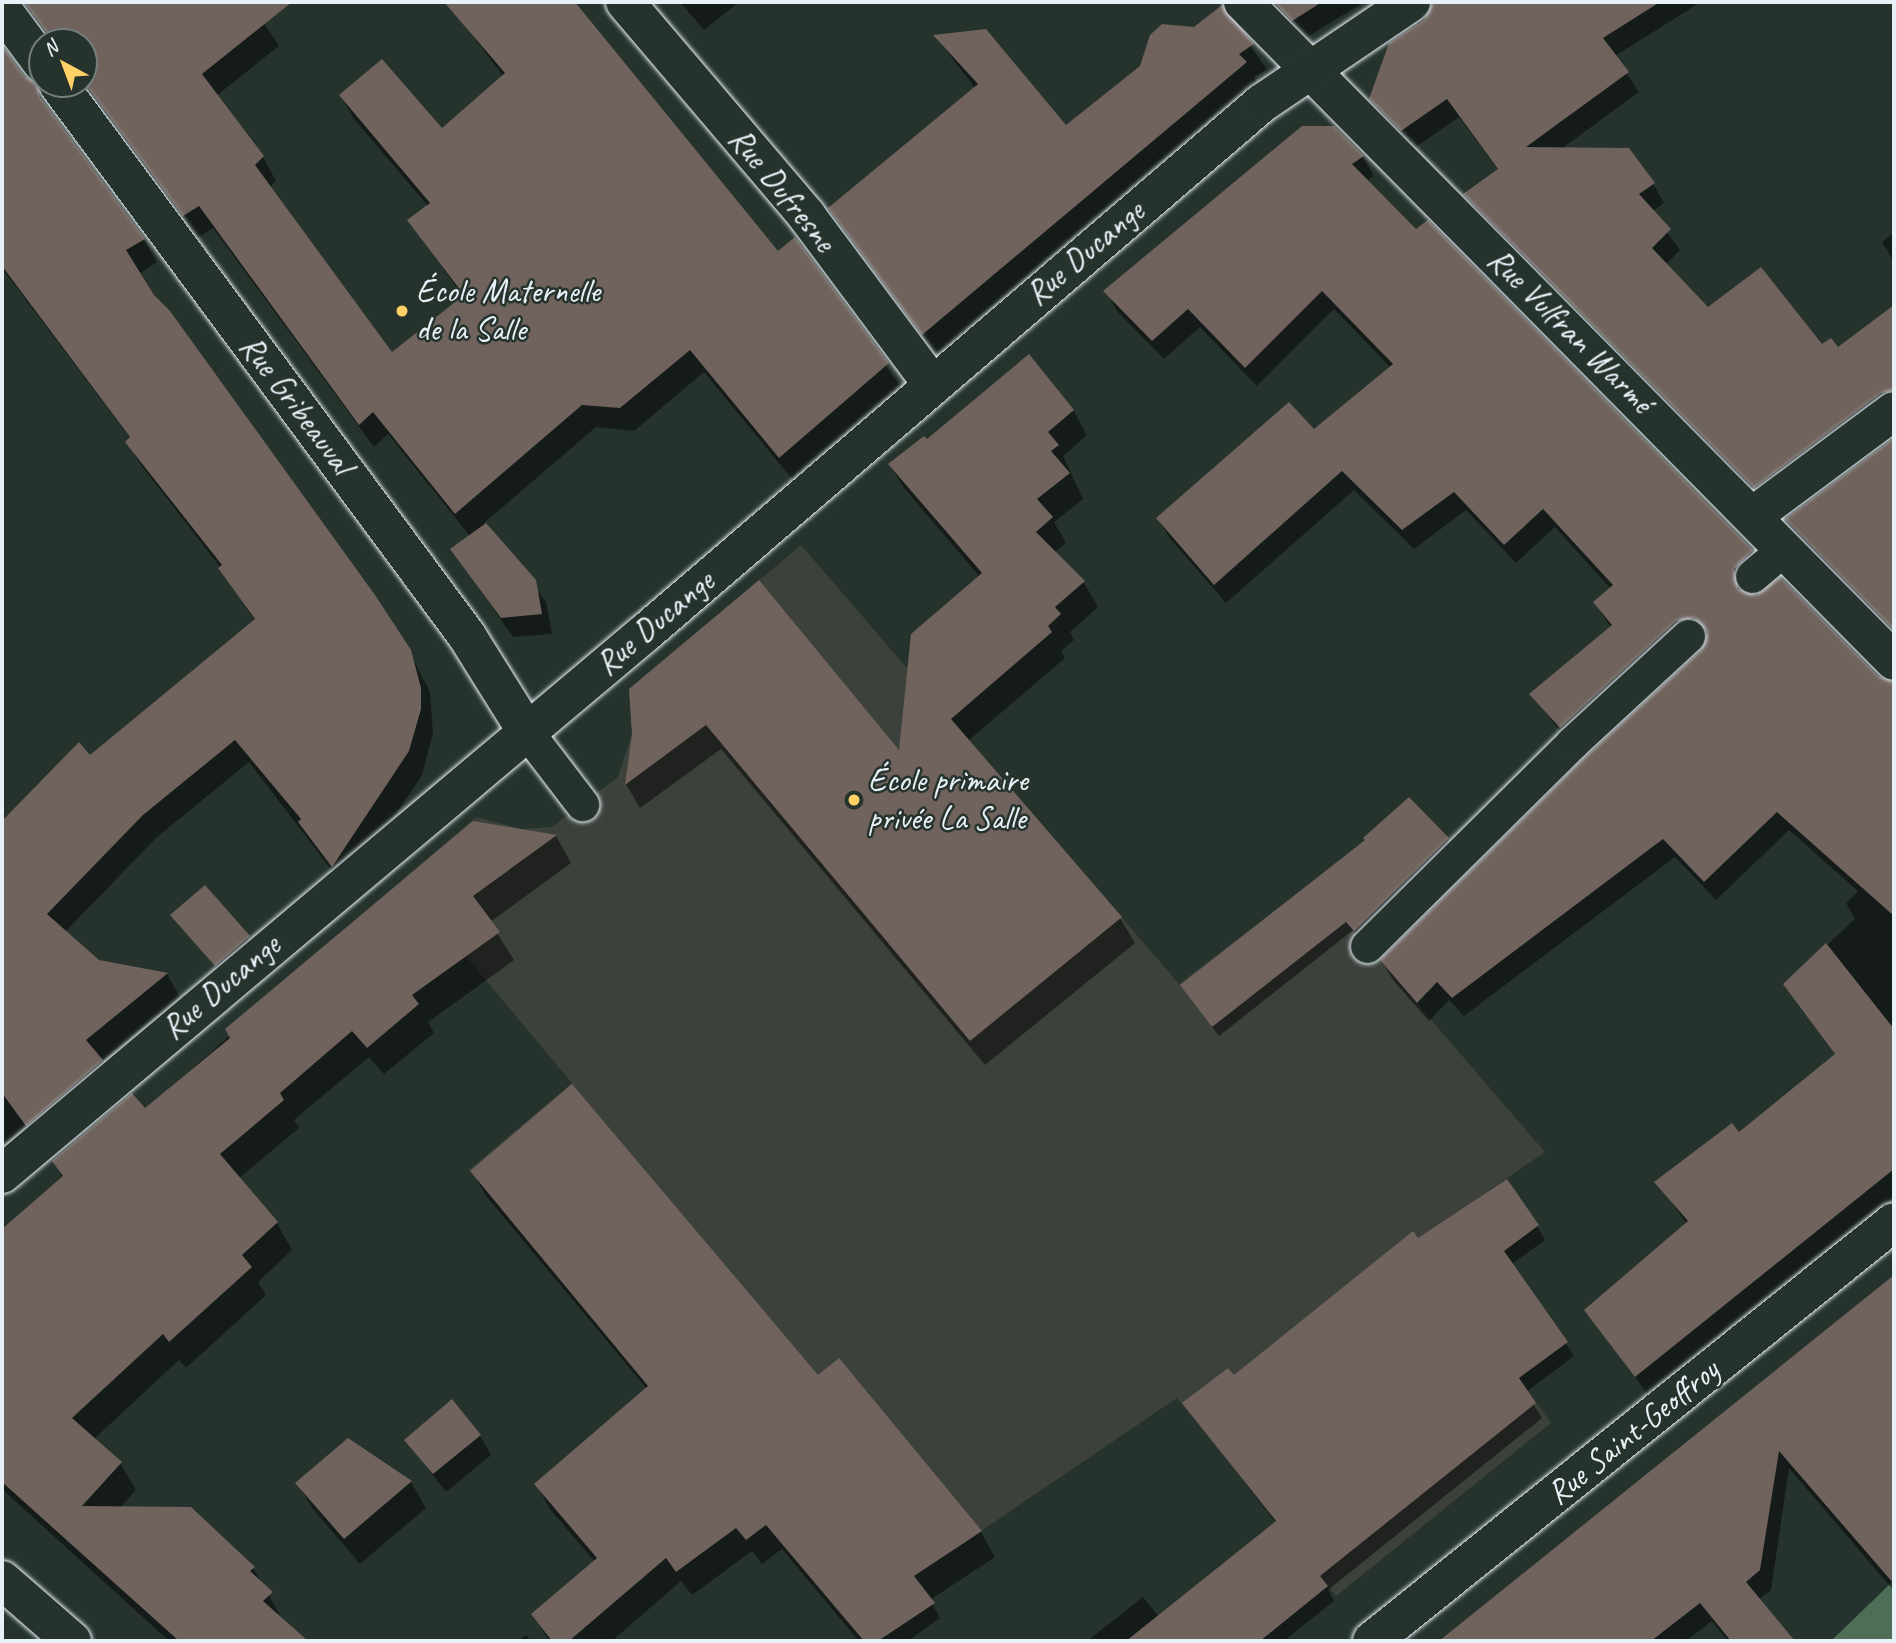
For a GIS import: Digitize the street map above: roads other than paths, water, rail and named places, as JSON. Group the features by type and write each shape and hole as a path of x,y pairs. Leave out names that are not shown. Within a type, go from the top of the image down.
{"street":[{"name":"Rue Dufresne","path":"625,2 806,215 931,383"},
{"name":"Rue Vulfran Warmé","path":"1243,2 1308,71 1754,515 1894,661"},
{"name":"Rue Ducange","path":"2,1174 527,732 931,383 1262,103 1410,2"},
{"path":"2,9 28,44"},
{"name":"Rue Gribeauval","path":"68,98 467,636 527,732"},
{"path":"1754,515 1894,411"},
{"name":"Rue Saint-Geoffroy","path":"1372,1641 1894,1222"},
{"path":"2,1580 72,1641"}],"lane":[{"path":"1752,576 1785,548"},
{"path":"1367,946 1572,743 1688,636"},
{"path":"527,732 582,804"}],"place":[{"name":"École Maternelle de la Salle","path":"402,311"},
{"name":"École primaire privée La Salle","path":"854,800"}]}
